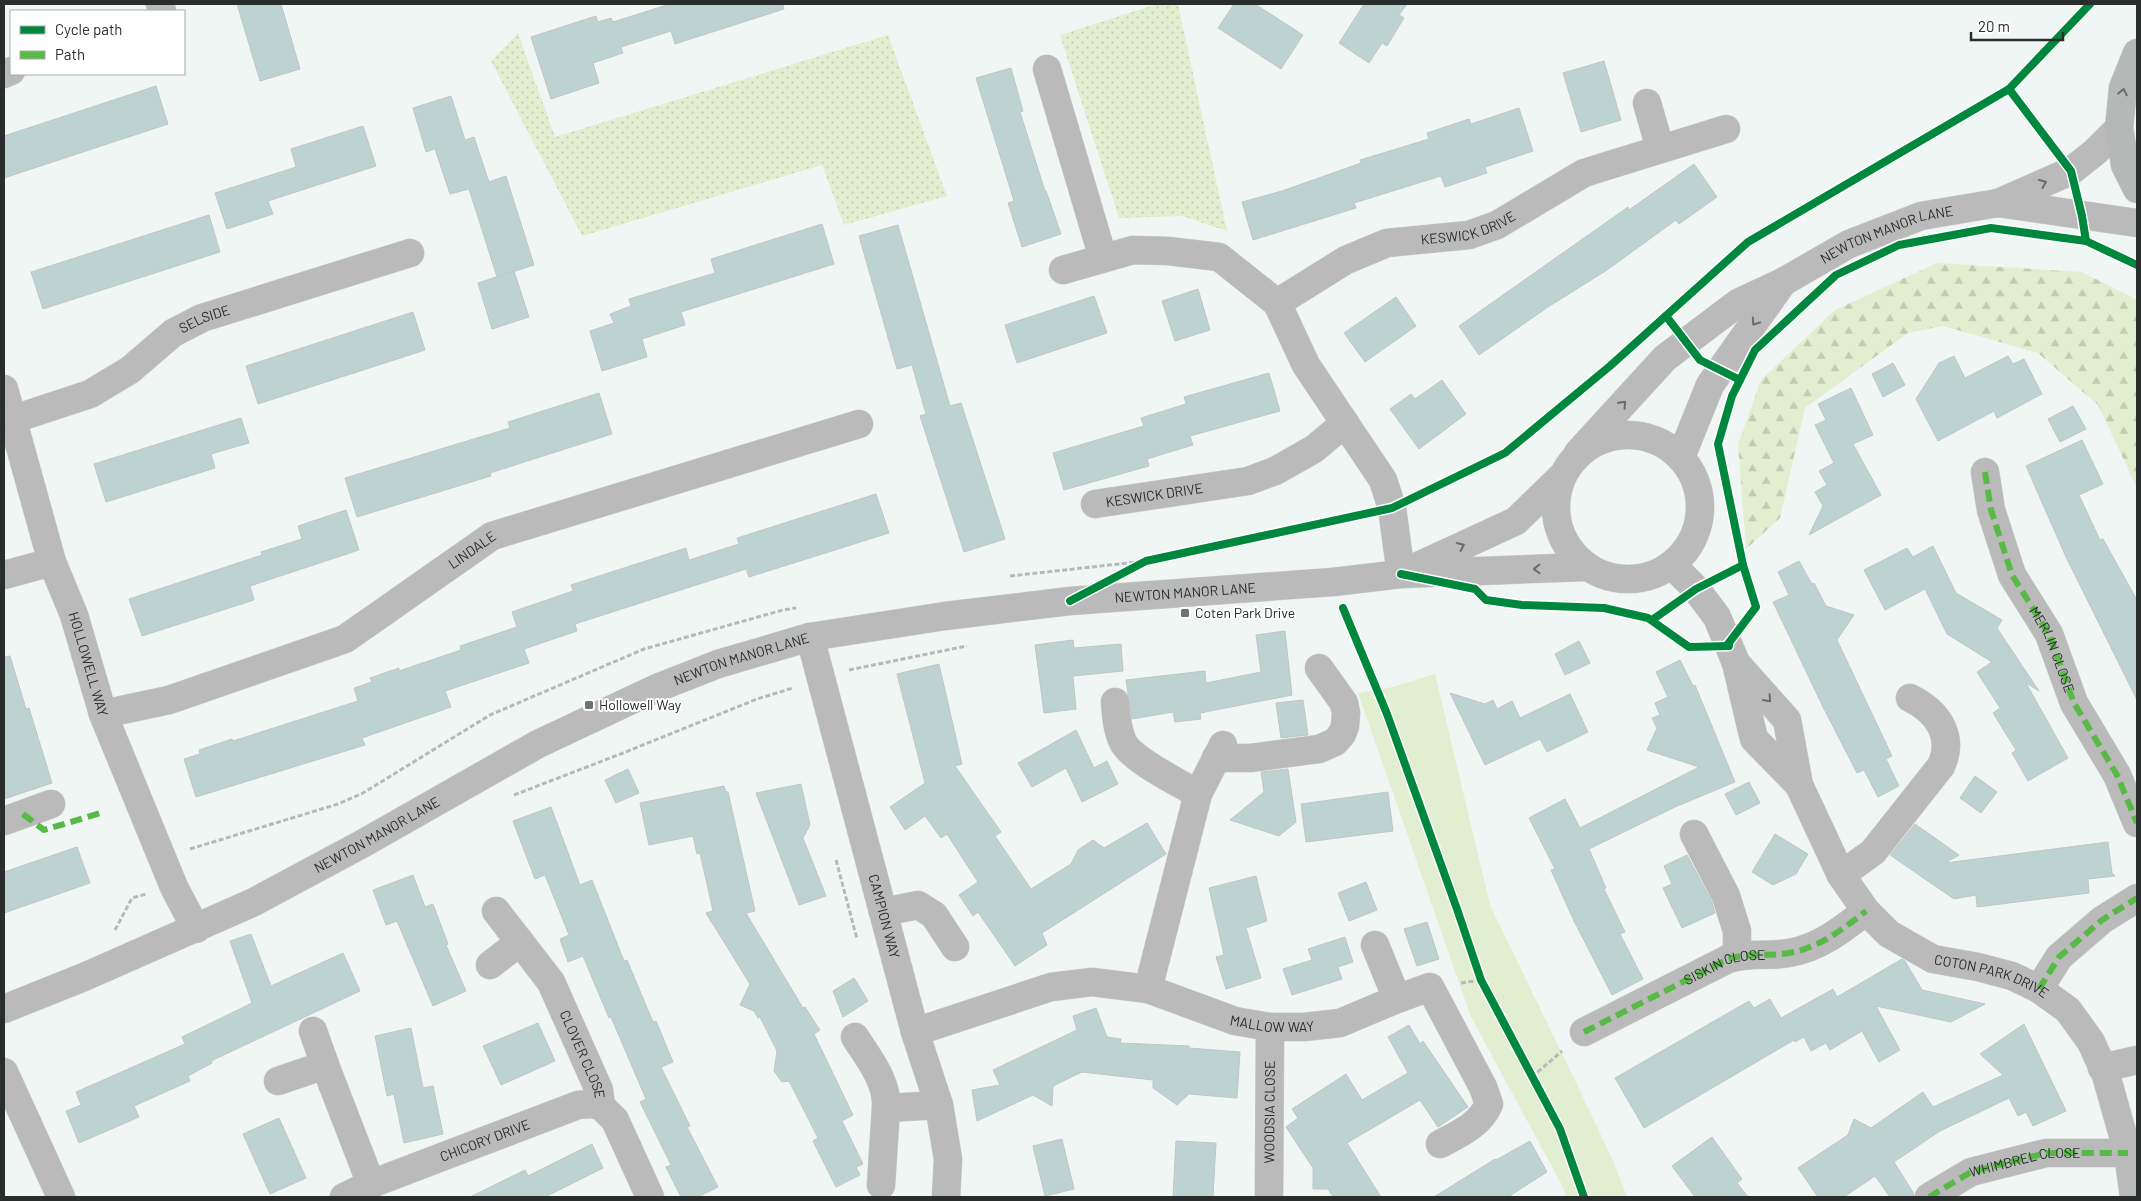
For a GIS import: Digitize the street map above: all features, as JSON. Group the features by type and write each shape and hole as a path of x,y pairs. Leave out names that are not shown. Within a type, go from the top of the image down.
{"highway":[{"path":"2137,53 2123,88 2119,128 2125,165 2137,189"}],"street":[{"path":"1047,69 1103,258"},
{"path":"1647,103 1660,148"},
{"name":"NEWTON MANOR LANE","path":"1578,453 1666,358 1738,303 1783,282 1849,244 1921,216 1998,203 2071,171 2095,152 2119,128"},
{"name":"KESWICK DRIVE","path":"1277,303 1346,260 1387,243 1469,234 1497,225 1584,173 1726,129"},
{"name":"NEWTON MANOR LANE","path":"1998,203 2137,223"},
{"path":"1063,270 1133,250 1168,251 1220,257 1277,303 1306,365 1383,480 1392,508 1401,574"},
{"name":"SELSIDE","path":"14,419 90,394 130,370 173,333 202,318 410,253"},
{"name":"NEWTON MANOR LANE","path":"1681,457 1710,385 1783,282"},
{"name":"HOLLOWELL WAY","path":"4,389 14,419 52,562 74,615 103,714 174,887 196,929"},
{"name":"KESWICK DRIVE","path":"1095,504 1248,481 1275,471 1314,449 1345,423"},
{"name":"LINDALE","path":"103,714 169,700 345,639 492,536 859,424"},
{"path":"1631,434 1658,440 1681,457 1693,473 1701,513 1696,532 1686,550 1672,565 1656,574 1639,579 1620,579 1603,576 1586,567 1564,543 1554,511 1560,478 1578,453 1602,438 1631,434"},
{"name":"MERLIN CLOSE","path":"1985,472 1991,510 2012,576 2049,634 2074,703 2117,775 2137,823"},
{"name":"NEWTON MANOR LANE","path":"1401,574 1516,521 1560,478"},
{"path":"4,575 52,562"},
{"name":"COTON PARK DRIVE","path":"1672,565 1696,589 1717,617 1736,663 1754,739 1799,786"},
{"name":"NEWTON MANOR LANE","path":"4,1009 84,977 254,902 362,844 538,744 656,688 718,664 810,637 945,616 1070,601 1333,582 1401,574 1586,567"},
{"name":"CAMPION WAY","path":"810,637 915,1032 939,1105 948,1159 946,1197"},
{"name":"COTON PARK DRIVE","path":"1736,663 1787,720 1799,786 1841,875 1866,911 1889,934 1933,959 1978,967 2003,974 2039,989 2068,1010 2091,1042 2102,1068 2128,1154 2134,1197"},
{"path":"1148,989 1198,794 1219,751 1251,758 1319,749 1335,742 1342,734 1346,713 1344,703 1319,668"},
{"path":"1841,875 1873,852 1941,766 1946,754 1945,735 1936,717 1925,705 1910,698"},
{"path":"1115,702 1118,729 1122,743 1146,763 1198,794"},
{"path":"4,821 50,804"},
{"path":"1694,834 1726,896 1737,931 1737,956"},
{"path":"2039,989 2059,957 2102,920 2137,898"},
{"path":"883,912 918,905 934,915 955,947"},
{"name":"CLOVER CLOSE","path":"496,911 550,982 598,1090 601,1106 615,1120 650,1197"},
{"name":"SISKIN CLOSE","path":"1584,1032 1728,959 1750,954 1788,953 1812,947 1844,928 1866,911"},
{"path":"490,965 520,942"},
{"path":"1376,945 1397,999"},
{"name":"MALLOW WAY","path":"915,1032 1051,987 1092,982 1148,989 1235,1021 1270,1027 1304,1028 1340,1023 1397,999 1430,988 1484,1087 1489,1104 1484,1115 1467,1129 1440,1144"},
{"name":"WOODSIA CLOSE","path":"1269,1197 1270,1027"},
{"path":"313,1031 372,1184"},
{"path":"855,1037 883,1085 887,1096 881,1185"},
{"path":"2102,1068 2137,1060"},
{"path":"278,1081 325,1065"},
{"path":"4,1072 61,1197"},
{"name":"CHICORY DRIVE","path":"344,1197 372,1184 578,1105 592,1104 601,1106"},
{"path":"886,1108 939,1105"},
{"name":"WHIMBREL CLOSE","path":"1928,1197 1971,1172 2046,1153 2128,1154"}],"path":[{"path":"1121,574 1146,560 1155,558"},
{"path":"510,796 757,699 860,667 968,646"},
{"path":"1478,971 1485,988"},
{"path":"1532,1077 1584,1032"},
{"path":"1528,1069 1537,1086"}],"green space":[{"path":"1157,4 1178,4 1227,231 1182,216 1119,218 1060,35"},
{"path":"518,33 555,137 888,35 947,196 844,225 822,165 582,236 491,61"},
{"path":"1937,263 2082,272 2137,300 2137,488 2098,405 2038,353 1943,326 1908,333 1805,408 1780,518 1746,549 1738,444 1761,380 1835,310"},
{"path":"1435,674 1490,905 1614,1163 1627,1197 1566,1197 1563,1187 1471,1017 1358,693 1393,687"}],"building":[{"path":"237,4 281,4 300,69 260,81"},
{"path":"670,4 783,4 784,9 675,44 671,31 621,47 623,53 593,63 599,83 551,99 531,37 596,16 598,22 611,18 613,22"},
{"path":"1234,4 1255,4 1303,35 1281,69 1218,28"},
{"path":"1364,4 1407,4 1399,15 1404,18 1387,46 1382,43 1369,63 1339,43"},
{"path":"1604,61 1621,120 1581,132 1563,73"},
{"path":"1011,68 1023,111 1020,112 1061,234 1022,247 1008,203 1014,201 976,78"},
{"path":"156,86 168,124 4,178 4,136"},
{"path":"451,96 465,140 474,137 489,182 506,176 534,265 497,277 469,189 450,194 435,149 426,152 413,108"},
{"path":"1519,108 1533,151 1485,167 1487,173 1445,187 1441,176 1354,203 1356,208 1253,240 1242,202 1282,191 1361,163 1360,160 1429,139 1427,133 1469,119 1471,124"},
{"path":"363,126 376,166 268,201 273,214 227,229 215,193 296,167 291,149"},
{"path":"1694,164 1717,197 1679,224 1676,220 1607,270 1548,307 1479,355 1459,326 1628,207 1629,210"},
{"path":"209,215 220,252 43,309 31,272"},
{"path":"822,224 834,264 681,312 685,325 642,339 647,357 602,371 590,331 614,323 610,314 631,306 629,299 715,273 711,259"},
{"path":"898,225 950,406 961,403 1005,539 964,552 920,416 926,414 912,365 897,369 859,236"},
{"path":"514,271 529,317 492,329 478,283"},
{"path":"1198,289 1210,330 1175,341 1162,301"},
{"path":"1094,296 1107,333 1017,363 1005,325"},
{"path":"1396,297 1416,326 1365,362 1344,333"},
{"path":"413,312 425,350 258,404 246,366"},
{"path":"1954,356 1965,378 2008,356 2013,364 2024,359 2042,394 1997,418 1994,411 1938,441 1916,399 1939,363"},
{"path":"1893,363 1905,385 1883,397 1872,374"},
{"path":"1269,373 1280,411 1190,436 1193,445 1147,459 1149,466 1064,490 1053,453 1144,426 1141,418 1186,404 1184,397"},
{"path":"1442,380 1466,414 1419,449 1390,409 1411,394 1415,399"},
{"path":"1851,388 1873,435 1853,444 1881,495 1809,535 1823,506 1815,492 1827,485 1819,471 1834,463 1815,425 1826,420 1818,404"},
{"path":"599,393 612,434 490,473 491,476 357,517 345,478 510,428 508,422"},
{"path":"2073,406 2086,429 2060,442 2048,419"},
{"path":"241,418 249,443 211,454 215,468 106,502 94,464"},
{"path":"2082,440 2103,484 2079,495 2100,540 2103,539 2137,600 2137,700 2066,557 2026,466"},
{"path":"876,494 889,533 749,577 746,569 575,624 577,631 524,649 529,663 445,691 451,707 362,738 365,745 196,797 184,759 200,754 199,750 358,701 354,688 372,682 370,678 399,668 399,671 461,650 460,646 517,627 512,612 573,591 571,585 686,548 689,560 739,544 737,538"},
{"path":"346,510 359,550 250,586 254,600 142,636 129,599 262,555 261,552 302,539 298,526"},
{"path":"1933,546 1956,593 2002,620 1997,628 2039,691 2026,683 2068,758 2028,781 2012,753 2016,750 1993,713 2000,708 1977,672 1992,662 1947,634 1925,589 1885,610 1864,570 1907,548 1913,557"},
{"path":"1799,561 1812,584 1814,583 1826,606 1854,615 1837,640 1892,756 1886,759 1899,786 1878,797 1864,770 1857,773 1773,602 1789,595 1778,572"},
{"path":"1285,631 1292,695 1200,713 1201,719 1175,722 1173,712 1132,719 1126,680 1205,671 1206,683 1261,672 1256,635"},
{"path":"1073,640 1074,648 1121,644 1123,671 1073,676 1076,709 1044,713 1035,645"},
{"path":"1579,641 1590,663 1565,675 1555,654"},
{"path":"10,656 26,709 29,708 52,783 4,799 4,657"},
{"path":"1680,660 1693,686 1695,685 1735,782 1675,807 1589,849 1606,888 1604,889 1625,932 1620,934 1643,979 1612,995 1574,921 1551,870 1555,869 1529,818 1565,799 1580,828 1699,767 1647,750 1657,728 1652,718 1660,715 1655,703 1668,697 1656,672"},
{"path":"939,664 962,764 955,766 1001,832 995,836 1031,889 1071,864 1078,850 1093,840 1104,848 1147,823 1166,854 1042,933 1047,945 1015,966 978,912 973,916 959,895 978,882 947,834 941,838 925,816 905,830 890,807 925,783 897,674"},
{"path":"1450,693 1485,704 1493,700 1497,709 1512,701 1520,718 1570,694 1588,732 1547,752 1540,739 1485,765"},
{"path":"1303,700 1308,735 1281,738 1276,703"},
{"path":"1076,730 1094,768 1107,761 1118,784 1082,802 1066,768 1032,787 1018,763"},
{"path":"628,769 639,793 616,803 605,780"},
{"path":"1288,769 1296,822 1279,836 1230,820 1264,792 1261,772"},
{"path":"1975,776 1997,792 1981,813 1960,798"},
{"path":"1749,782 1760,803 1736,815 1725,794"},
{"path":"801,784 810,825 803,838 826,896 799,905 756,793"},
{"path":"724,786 726,792 728,792 755,911 746,913 803,1008 805,1007 820,1030 814,1034 853,1115 842,1121 863,1164 856,1167 860,1175 836,1187 813,1141 818,1138 789,1081 782,1082 774,1071 777,1051 760,1017 758,1018 754,1011 740,1005 750,984 706,913 713,911 700,853 697,854 693,836 649,845 640,803"},
{"path":"1388,792 1393,831 1306,842 1301,804"},
{"path":"551,807 580,885 592,880 624,961 627,960 653,1022 656,1021 673,1062 661,1067 690,1126 687,1127 718,1187 698,1197 681,1197 666,1167 671,1165 640,1102 646,1099 611,1017 609,1018 583,956 568,962 560,939 569,935 545,875 535,879 513,821"},
{"path":"1915,824 1959,855 1945,863 2108,842 2112,873 2115,876 2088,879 2089,893 1977,907 1976,895 1954,899 1890,855"},
{"path":"1775,834 1808,854 1796,874 1773,885 1752,872"},
{"path":"77,847 90,883 4,913 4,872"},
{"path":"1687,855 1712,902 1715,913 1682,928 1663,888 1672,884 1664,866"},
{"path":"413,875 425,907 433,904 448,944 446,945 466,991 433,1006 397,921 386,925 373,890"},
{"path":"1256,876 1267,921 1246,928 1261,978 1226,989 1216,957 1224,955 1209,888"},
{"path":"1366,882 1377,910 1349,921 1338,893"},
{"path":"1427,922 1439,959 1417,966 1404,929"},
{"path":"251,934 271,986 343,953 360,991 211,1061 212,1063 188,1076 190,1081 134,1106 139,1117 79,1143 66,1111 81,1105 76,1092 185,1044 182,1037 252,1003 230,941"},
{"path":"1345,937 1353,962 1338,967 1342,979 1292,995 1283,969 1312,960 1308,949"},
{"path":"1902,959 1922,990 1985,1004 1951,1022 1876,1006 1900,1050 1879,1062 1862,1031 1830,1050 1826,1043 1811,1051 1804,1037 1795,1042 1794,1040 1644,1128 1615,1078 1749,1001 1754,1008 1770,999 1781,1018 1833,989 1837,997"},
{"path":"854,978 868,1001 843,1017 833,991"},
{"path":"1096,1008 1107,1037 1121,1039 1120,1043 1189,1046 1189,1048 1240,1052 1237,1098 1189,1094 1177,1105 1153,1088 1153,1080 1082,1072 1053,1086 1052,1106 1033,1095 977,1121 972,1090 1000,1085 993,1070 1077,1030 1073,1016"},
{"path":"538,1023 555,1061 501,1085 483,1046"},
{"path":"2024,1024 2066,1111 2033,1126 2026,1112 2018,1116 2009,1098 1940,1131 1894,1162 1914,1194 1913,1197 1890,1197 1875,1176 1844,1197 1818,1197 1798,1168 1848,1135 1854,1119 1871,1128 1923,1092 1933,1107 2003,1075 1980,1054"},
{"path":"1409,1025 1420,1044 1423,1041 1468,1107 1438,1127 1420,1100 1347,1143 1381,1197 1333,1197 1328,1189 1313,1189 1313,1168 1286,1127 1298,1118 1292,1109 1346,1074 1362,1100 1408,1073 1388,1037"},
{"path":"411,1028 423,1088 433,1086 443,1134 404,1143 394,1094 387,1096 375,1036"},
{"path":"279,1118 306,1178 270,1194 243,1134"},
{"path":"1712,1137 1742,1179 1737,1183 1748,1197 1695,1197 1672,1166"},
{"path":"1062,1139 1074,1189 1045,1196 1033,1146"},
{"path":"1176,1141 1216,1143 1213,1197 1173,1197"},
{"path":"1530,1141 1547,1172 1508,1197 1434,1197 1495,1159"},
{"path":"592,1144 603,1168 545,1197 470,1197 525,1170 528,1176"}],"marked path":[{"path":"1985,472 1991,510 2012,575 2049,634 2074,703 2117,775 2137,823"},
{"path":"23,814 44,830 104,812"},
{"path":"2039,989 2059,957 2102,920 2137,898"},
{"path":"1584,1032 1728,959 1789,953 1810,947 1839,931 1866,911"},
{"path":"1929,1197 1971,1172 2046,1153 2128,1153"}],"cycle path":[{"path":"1070,601 1146,561 1392,508 1505,453 1610,366 1748,242 2009,89 2090,4"},
{"path":"2009,89 2071,171 2086,241 2137,265"},
{"path":"1728,644 1756,607 1743,565 1718,444 1732,396 1755,350 1836,275 1899,245 1991,228 2086,241"},
{"path":"1666,316 1700,360 1740,380"},
{"path":"1652,620 1696,589 1743,565"},
{"path":"1401,574 1475,589 1486,600 1522,605 1604,608 1648,618 1689,647 1729,646"},
{"path":"1343,608 1387,714 1481,980 1560,1129 1584,1197"}],"place":[{"name":"Coten Park Drive","path":"1185,613"},
{"name":"Hollowell Way","path":"589,705"}]}
